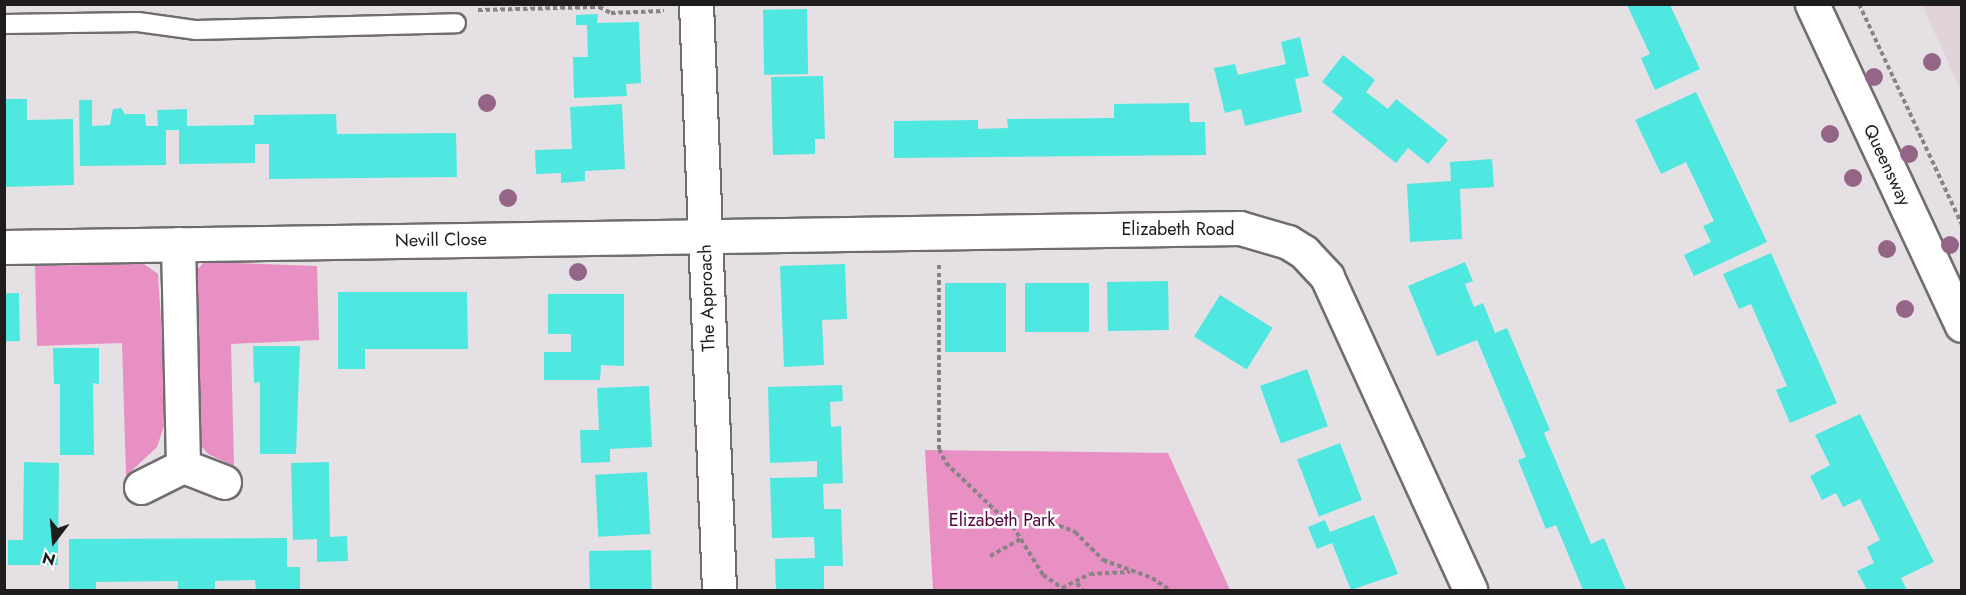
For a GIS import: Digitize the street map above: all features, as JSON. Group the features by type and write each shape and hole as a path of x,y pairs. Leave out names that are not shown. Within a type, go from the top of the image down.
{"street":[{"name":"Queensway","path":"1812,4 1962,325"},
{"name":"The Approach","path":"683,8 705,236 719,591"},
{"name":"Elizabeth Road","path":"705,236 1240,228 1288,242 1304,252 1327,277 1337,296 1470,591"},
{"name":"Nevill Close","path":"4,247 705,236"},
{"path":"178,244 183,466"},
{"path":"141,487 183,466 224,483"}],"lane":[{"path":"4,24 138,22 196,30 456,23"}],"path":[{"path":"1859,4 1962,225"},
{"path":"456,23 474,10 599,7 611,13 683,8"},
{"path":"938,232 939,449 946,463 972,492 1008,519 1043,575 1061,589 1077,583 1090,574 1134,572"},
{"path":"1008,519 1062,526 1075,532 1103,560 1134,572 1170,591"},
{"path":"990,556 1021,539"},
{"path":"1077,583 1082,591"}],"shaded area":[{"path":"1922,5 1961,5 1961,91"}],"green space":[{"path":"204,262 317,266 319,340 231,344 234,466 208,454 195,438 190,278"},
{"path":"144,264 158,274 167,417 157,447 126,476 122,343 37,346 35,266"},
{"name":"Elizabeth Park","path":"925,450 1168,453 1230,590 933,590"}],"building":[{"path":"1627,5 1670,5 1700,69 1655,90 1641,58 1650,54"},
{"path":"807,9 808,74 764,75 763,10"},
{"path":"598,14 597,23 639,22 641,83 626,84 627,96 574,98 573,57 588,57 587,25 576,25 576,15"},
{"path":"1300,37 1309,76 1295,79 1302,112 1245,126 1241,109 1225,113 1214,68 1235,64 1238,75 1286,64 1281,42"},
{"path":"1343,55 1375,80 1366,92 1388,109 1396,99 1448,140 1428,164 1408,148 1396,163 1332,112 1343,98 1322,82"},
{"path":"823,76 825,139 815,139 815,154 773,155 771,77"},
{"path":"1696,92 1767,242 1694,276 1684,255 1711,242 1703,226 1714,221 1686,162 1661,174 1635,120"},
{"path":"4,99 27,99 27,120 73,119 74,185 4,187"},
{"path":"79,100 92,100 92,126 110,125 113,109 121,108 125,114 145,114 146,126 158,126 157,110 187,109 187,126 254,125 254,115 336,114 337,134 456,133 457,177 269,179 269,144 255,144 255,163 179,164 179,130 166,130 166,165 80,166"},
{"path":"1189,103 1190,122 1205,122 1206,155 894,158 894,121 978,120 978,129 1008,128 1007,119 1114,118 1114,104"},
{"path":"622,104 625,169 585,171 585,181 561,183 561,173 536,174 535,150 572,149 570,107"},
{"path":"1492,159 1494,187 1460,189 1462,239 1410,242 1407,184 1451,181 1450,162"},
{"path":"1771,253 1837,403 1790,423 1776,390 1787,386 1751,304 1739,309 1723,274"},
{"path":"1465,262 1473,281 1465,284 1474,307 1483,303 1495,333 1507,328 1550,430 1544,433 1591,544 1604,538 1626,590 1583,590 1556,525 1546,529 1518,460 1526,457 1477,340 1437,356 1408,286"},
{"path":"845,264 847,319 822,320 824,365 784,367 780,266"},
{"path":"1168,281 1169,330 1108,331 1107,282"},
{"path":"945,283 1006,283 1006,352 945,352"},
{"path":"1025,283 1089,283 1089,332 1025,332"},
{"path":"338,292 467,292 468,349 365,349 365,369 338,369"},
{"path":"4,293 19,293 20,341 5,341"},
{"path":"548,294 624,294 624,366 601,365 600,380 544,380 544,352 571,352 571,334 548,334"},
{"path":"1220,295 1273,328 1247,369 1194,337"},
{"path":"253,346 300,346 296,454 260,454 260,382 254,383"},
{"path":"53,348 99,348 99,384 93,383 94,455 60,455 60,384 54,384"},
{"path":"1307,369 1328,426 1281,443 1260,386"},
{"path":"842,385 843,401 830,402 831,427 841,426 843,483 823,484 824,509 841,509 843,566 824,566 824,590 776,590 775,559 815,558 814,537 772,538 770,478 817,477 817,461 770,463 768,387"},
{"path":"649,386 652,447 610,449 610,462 581,463 580,430 599,430 597,388"},
{"path":"1860,414 1934,562 1901,578 1907,590 1867,590 1857,571 1874,563 1867,547 1880,540 1860,499 1843,507 1836,493 1822,500 1810,476 1830,465 1815,435"},
{"path":"1340,443 1362,500 1319,516 1297,459"},
{"path":"24,462 59,463 58,565 8,565 8,540 23,540"},
{"path":"329,462 330,537 347,536 348,561 317,562 317,539 293,540 291,463"},
{"path":"647,472 650,534 598,537 595,475"},
{"path":"1374,515 1398,574 1351,590 1332,543 1317,549 1308,527 1325,520 1330,532"},
{"path":"287,538 287,567 300,567 300,590 256,590 255,580 215,581 215,590 178,590 178,581 96,582 96,590 69,590 69,539"},
{"path":"651,550 652,590 590,590 589,551"}]}
